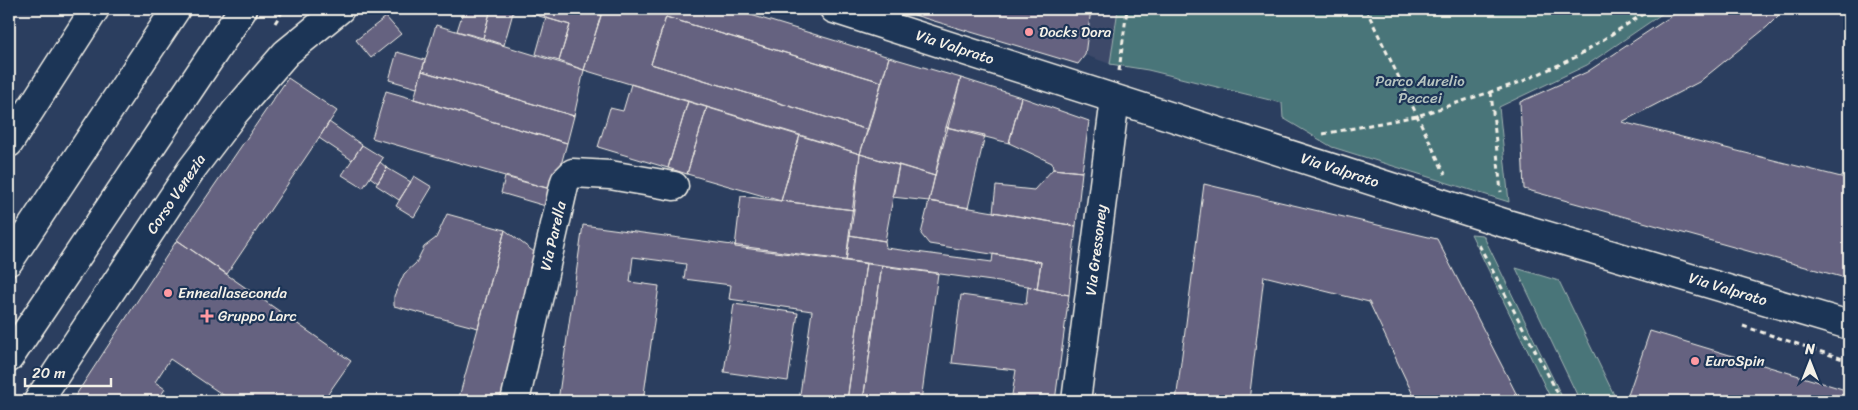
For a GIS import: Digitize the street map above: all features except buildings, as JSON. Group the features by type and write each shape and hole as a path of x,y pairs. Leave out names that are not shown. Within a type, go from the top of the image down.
{"street":[{"path":"9,143 95,9"},
{"path":"9,261 176,9"},
{"path":"9,358 243,9"},
{"name":"Corso Venezia","path":"38,401 191,170 235,112 286,53 340,9"},
{"name":"Via Valprato","path":"834,9 1461,209 1849,325"},
{"name":"Via Gressoney","path":"1076,401 1115,99"},
{"name":"Via Parella","path":"515,401 565,181 573,174 610,175 674,186"}],"path":[{"path":"1115,99 1127,9"},
{"path":"1366,9 1461,209"},
{"path":"1316,136 1417,116 1521,82 1576,56 1651,9"},
{"path":"1491,92 1504,222"},
{"path":"1476,238 1562,401"}],"shaded area":[{"name":"Docks Dora","path":"898,9 1118,9 1110,64 1085,55 1078,64"}],"green space":[{"name":"Parco Aurelio Peccei","path":"1118,9 1669,9 1587,65 1499,107 1509,202 1332,147 1283,118 1282,103 1148,70 1110,64"},
{"path":"1471,234 1483,235 1564,401 1552,401"},
{"path":"1516,268 1559,281 1617,401 1580,401"}],"place":[{"name":"Docks Dora","path":"1029,32"},
{"name":"Enneallaseconda","path":"168,293"},
{"name":"Gruppo Larc","path":"207,316"},
{"name":"EuroSpin","path":"1695,361"}]}
